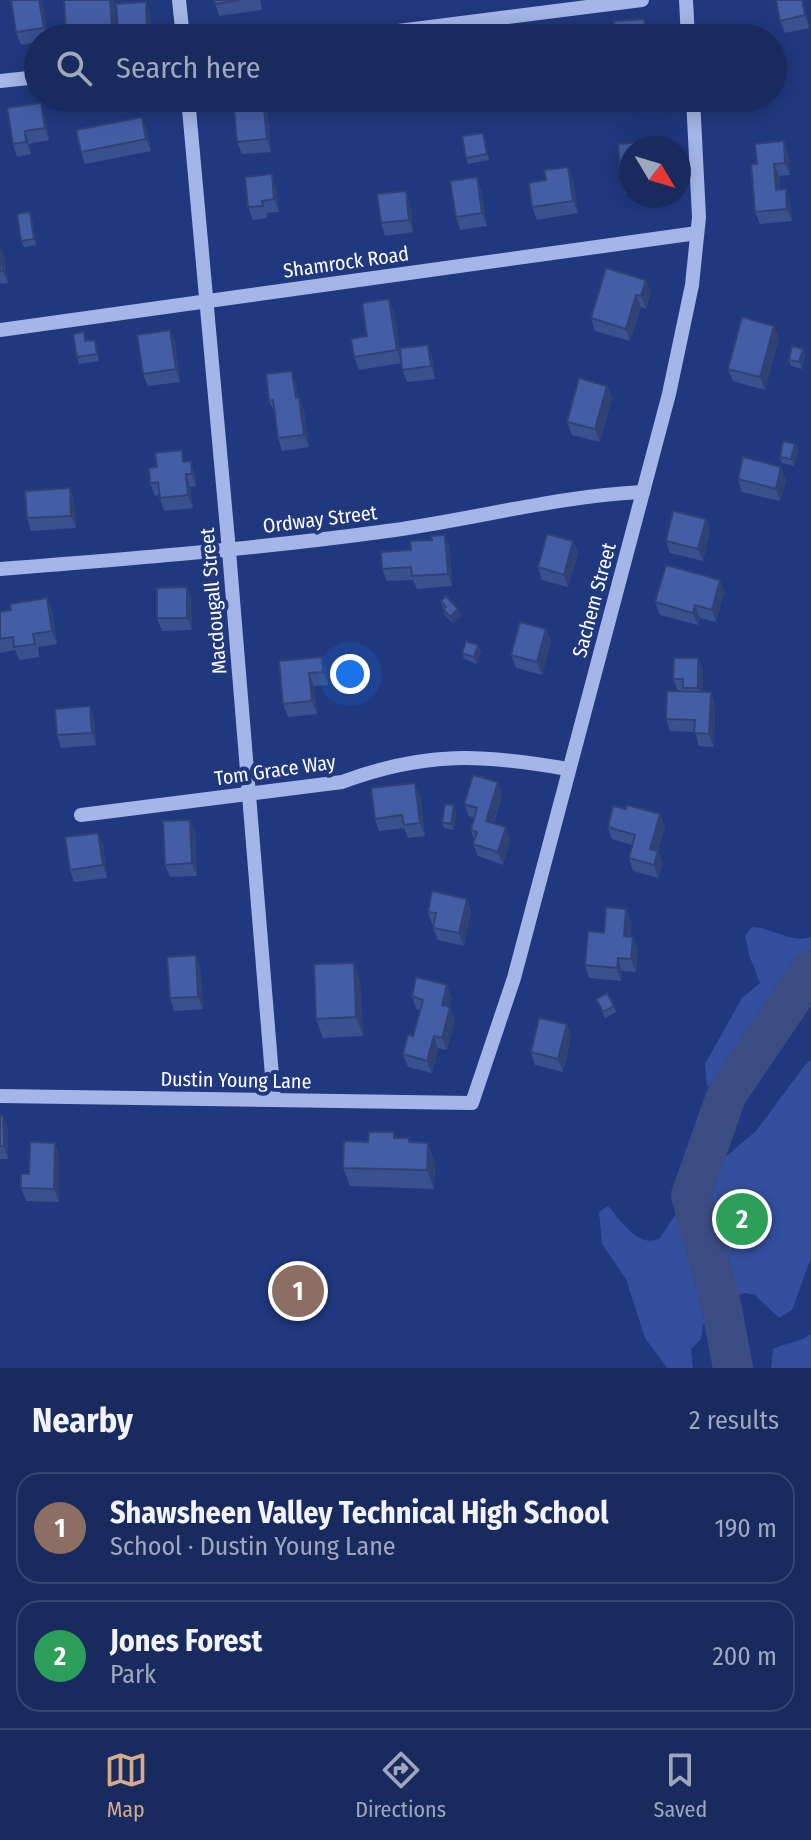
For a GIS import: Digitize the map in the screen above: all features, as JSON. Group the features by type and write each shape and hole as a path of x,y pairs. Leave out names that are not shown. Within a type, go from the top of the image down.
{"street":[{"path":"179,0 182,24"},
{"path":"453,24 642,0"},
{"path":"686,0 687,24"},
{"path":"0,81 24,78"},
{"name":"Macdougall Street","path":"189,112 274,1100"},
{"name":"Sachem Street","path":"472,1103 514,978 669,394 689,301 697,233 693,112"},
{"name":"Shamrock Road","path":"0,330 697,233"},
{"name":"Ordway Street","path":"0,569 229,551 382,532 551,502 643,492"},
{"name":"Tom Grace Way","path":"81,815 342,782 382,767 428,758 508,759 568,769"},
{"name":"Dustin Young Lane","path":"0,1096 472,1103"}],"shaded area":[{"path":"752,927 788,937 811,937 811,1001 792,1001 754,1028 726,1070 707,1086 705,1064 742,998 760,983 745,935"},
{"path":"811,1060 811,1258 792,1310 779,1318 755,1295 745,1293 733,1296 703,1325 701,1339 691,1349 693,1368 667,1368 645,1338 626,1279 602,1244 599,1212 608,1206 638,1237 653,1241 660,1238 687,1197 709,1171 756,1131"},
{"path":"811,1334 811,1368 771,1368 773,1349"}],"building":[{"path":"11,0 39,0 43,24 24,24 24,31 16,32"},
{"path":"64,0 110,0 112,24 66,24"},
{"path":"214,0 240,0 215,4"},
{"path":"776,0 802,0 805,15 780,21"},
{"path":"146,2 147,24 118,24 116,4"},
{"path":"644,19 645,24 614,24 614,21"},
{"path":"24,106 24,112 42,112 45,128 25,131 26,142 13,144 7,108"},
{"path":"234,112 264,112 267,139 237,142"},
{"path":"142,117 146,139 81,152 76,130"},
{"path":"483,133 487,154 466,158 462,136"},
{"path":"784,141 785,163 774,164 776,190 786,189 787,209 755,212 751,164 757,164 755,144"},
{"path":"568,167 573,201 532,207 529,183 546,180 544,170"},
{"path":"272,174 274,199 262,201 263,206 248,207 245,177"},
{"path":"477,177 482,213 456,217 450,181"},
{"path":"406,191 409,220 381,223 377,194"},
{"path":"30,212 34,239 21,241 17,214"},
{"path":"606,268 646,280 641,296 636,295 626,329 591,318"},
{"path":"389,299 397,350 354,357 351,339 367,336 362,303"},
{"path":"742,317 774,326 760,377 728,369"},
{"path":"170,330 176,369 143,374 137,335"},
{"path":"84,332 85,341 95,340 97,354 77,357 73,334"},
{"path":"428,345 431,366 402,370 400,348"},
{"path":"792,346 803,349 799,362 789,360"},
{"path":"292,371 304,435 278,438 266,374"},
{"path":"579,378 607,386 595,429 567,422"},
{"path":"783,441 795,444 791,459 780,457"},
{"path":"182,450 183,462 191,461 192,474 186,474 188,495 160,498 158,482 150,483 149,468 157,467 155,453"},
{"path":"743,457 781,467 776,489 738,479"},
{"path":"70,488 71,516 27,518 25,491"},
{"path":"673,511 706,519 698,549 666,541"},
{"path":"547,534 573,541 564,575 538,567"},
{"path":"445,535 448,574 412,576 411,567 382,569 381,552 411,550 410,541 432,540 431,536"},
{"path":"666,565 720,580 712,610 695,605 693,613 655,602"},
{"path":"187,587 187,618 157,618 157,588"},
{"path":"446,596 458,609 450,617 441,601"},
{"path":"47,598 52,631 33,634 35,644 14,647 13,637 0,639 0,612 11,610 10,604"},
{"path":"520,622 546,629 537,662 511,655"},
{"path":"466,641 478,645 474,657 462,653"},
{"path":"322,657 323,672 309,673 312,701 283,704 279,661"},
{"path":"674,658 698,658 698,688 683,688 683,679 673,679"},
{"path":"667,691 711,692 709,734 694,733 695,720 666,719"},
{"path":"90,706 92,733 57,735 55,709"},
{"path":"473,775 498,782 486,821 506,827 498,852 473,844 477,832 471,830 477,808 464,804"},
{"path":"415,783 420,823 404,825 402,815 375,819 371,788"},
{"path":"445,804 454,805 451,824 442,822"},
{"path":"627,805 660,814 650,849 658,851 654,865 629,858 635,835 608,827 613,806 626,809"},
{"path":"190,820 192,863 165,865 163,821"},
{"path":"98,833 103,865 70,870 65,837"},
{"path":"432,891 467,899 459,933 433,928 436,913 428,912"},
{"path":"606,907 626,909 624,936 633,937 631,959 618,958 617,968 585,965 588,931 604,933"},
{"path":"196,955 198,997 170,998 167,957"},
{"path":"354,963 356,1017 316,1019 314,964"},
{"path":"416,977 447,985 442,1005 450,1007 442,1038 434,1036 427,1061 403,1054 408,1034 413,1036 423,1000 412,996"},
{"path":"607,993 614,1006 603,1012 596,999"},
{"path":"539,1018 567,1024 558,1059 531,1052"},
{"path":"0,1116 3,1116 4,1146 0,1146"},
{"path":"369,1132 394,1132 394,1138 428,1143 427,1170 343,1168 344,1141 368,1142"},
{"path":"30,1142 55,1143 54,1189 21,1188 21,1174 29,1174"}],"waterway":[{"path":"733,1368 721,1304 691,1195 727,1094 811,970"}],"place":[{"name":"Jones Forest","path":"742,1219"},
{"name":"Shawsheen Valley Technical High School","path":"298,1291"}]}
